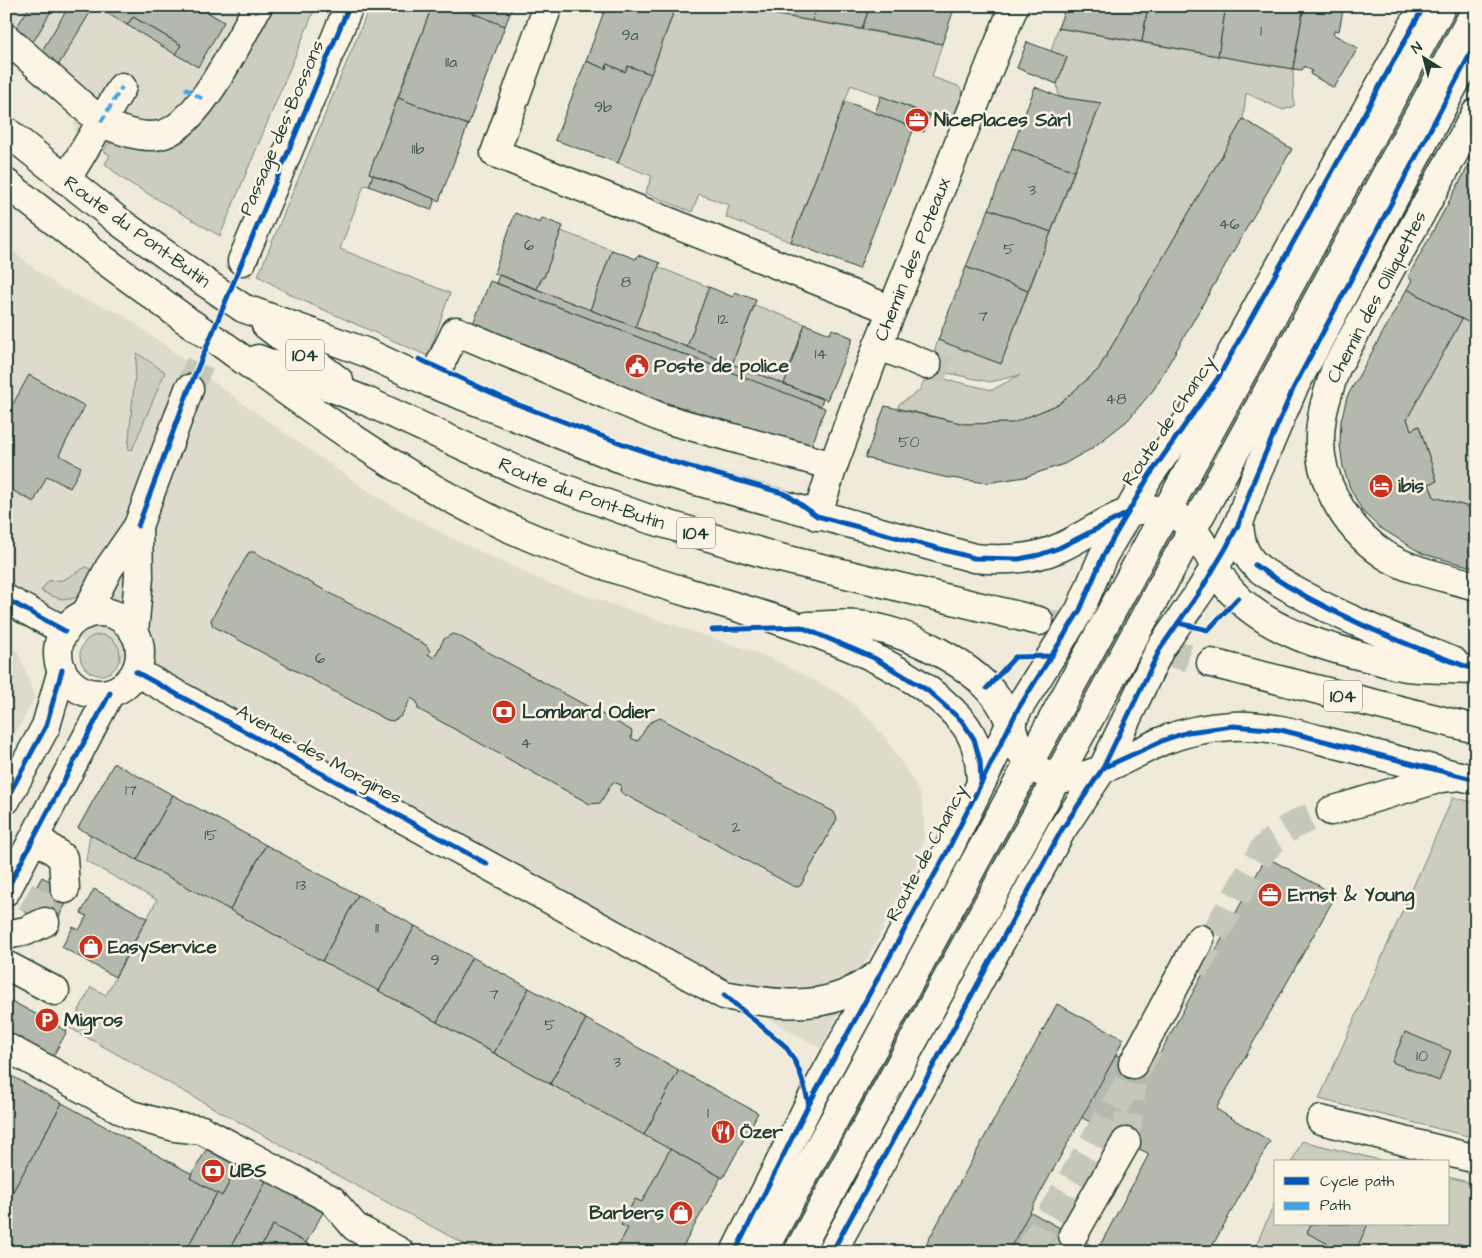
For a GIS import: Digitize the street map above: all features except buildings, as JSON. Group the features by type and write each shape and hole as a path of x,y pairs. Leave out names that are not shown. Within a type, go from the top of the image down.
{"main road":[{"path":"6,38 101,122 116,129 138,135 161,135 182,125 194,94 258,6"},
{"name":"Passage des Bossons","path":"242,261 349,6"},
{"path":"548,6 495,153 892,310"},
{"name":"Chemin des Poteaux","path":"817,516 833,466 878,345 1014,6"},
{"name":"Route de Chancy","path":"735,1252 803,1116 947,852 1005,735 1080,610 1103,556 1154,468 1218,378 1424,6"},
{"path":"762,1252 1442,6"},
{"path":"798,1252 1476,10"},
{"path":"832,1252 1061,831 1103,768 1160,649 1220,558 1239,523 1254,480 1293,389 1476,43"},
{"path":"66,180 122,86"},
{"name":"Chemin des Olliquettes","path":"1476,112 1336,368 1326,397 1320,425 1321,449 1332,495 1340,511 1358,532 1386,556 1401,563 1476,586"},
{"name":"Route du Pont-Butin","path":"6,132 66,180 203,281 243,308 366,401"},
{"name":"Route du Pont-Butin","path":"6,183 103,259 226,347 366,401 528,475 646,518 776,557 1039,621"},
{"path":"243,308 365,352 431,383 632,464 974,558 994,560 1019,559 1059,548 1128,513"},
{"path":"431,383 456,331 662,418 833,466"},
{"path":"878,345 927,365"},
{"path":"226,347 345,435 421,483 504,525 603,566 801,627 874,658 907,677 949,707 1005,735 1029,763 1042,772 1058,777 1079,776 1103,768 1164,740 1188,732 1233,726 1281,730 1468,778"},
{"path":"6,600 75,623 102,612 113,614 125,621 134,632 140,651 136,672 125,685 110,693 96,694 82,690 70,682 62,670 58,657 60,644 75,623 109,568 138,526 189,389"},
{"name":"Route de Chancy","path":"1128,513 1146,510 1166,511"},
{"path":"1166,511 1180,518 1194,529 1206,548 1220,558 1255,565"},
{"path":"1239,523 1240,538 1245,552 1255,565 1277,580 1345,616 1475,670"},
{"path":"134,632 139,576 138,526"},
{"path":"1220,558 1233,594 1277,626 1344,652 1405,667 1475,670"},
{"path":"801,627 857,625 908,638 930,648 974,676 987,688 1002,706 1005,735"},
{"name":"104","path":"1211,663 1476,729"},
{"path":"6,800 46,726 62,670"},
{"name":"Avenue des Morgines","path":"136,672 724,995 767,1003 810,1003 843,995 880,974"},
{"path":"6,891 110,693"},
{"path":"949,707 962,721 974,739 980,761 981,783"},
{"path":"1331,811 1441,778 1468,778"},
{"path":"36,837 63,858 57,885"},
{"path":"1133,1064 1200,940"},
{"path":"6,965 55,991"},
{"path":"6,1047 130,1115 175,1127 202,1130 332,1200 355,1227 400,1252"},
{"path":"1322,1120 1476,1159"},
{"path":"1073,1235 1126,1142"}],"shaded area":[{"path":"6,6 271,6 181,138 109,143 103,151 75,132 73,110 6,46"},
{"path":"271,6 316,6 220,236 123,179 105,164 110,155 103,151 109,143 159,144"},
{"path":"370,6 432,6 369,173 373,175 369,186 364,185 340,249 450,293 428,356 297,298 258,276"},
{"path":"676,6 763,6 761,12 942,44 932,77 958,86 965,95 955,124 851,85 791,242 726,217 729,205 699,194 692,212 645,193 652,176 618,163"},
{"path":"1058,28 1293,69 1294,106 1283,110 1246,93 1243,119 1098,370 1059,404 1013,423 965,424 898,408 899,404 919,391 927,375 992,390 1020,375 990,382 929,369 938,340 1001,363 1101,103 1059,97 1057,84 1067,58 1051,51"},
{"path":"561,231 612,250 590,310 537,289 544,277"},
{"path":"6,246 56,285 87,301 121,313 242,403 374,495 447,536 545,582 766,656 842,695 863,713 884,736 913,780 921,797 924,835 919,858 821,1048 6,599"},
{"path":"658,267 709,287 687,347 635,327"},
{"path":"755,305 805,324 784,384 732,364"},
{"path":"1462,319 1474,326 1476,323 1476,509 1434,497 1429,484 1437,481 1419,426 1411,430 1407,419"},
{"path":"137,353 165,372 132,450 128,449"},
{"path":"86,567 95,571 84,589 74,598 61,599 41,591 48,581 63,580"},
{"path":"104,635 111,638 117,644 120,655 119,663 111,672 104,675 96,675 89,672 81,663 80,651 83,644 92,636"},
{"path":"6,644 18,652 35,697 6,751"},
{"path":"1453,797 1476,803 1476,1138 1319,1099"},
{"path":"1002,827 1018,837 852,1140 835,1131"},
{"path":"90,834 670,1149 642,1202 635,1199 622,1225 628,1228 615,1252 479,1252 70,1028 91,987 106,995 157,900 86,861"},
{"path":"1302,1141 1380,1160 1293,1160"},
{"path":"818,1164 834,1173 791,1252 770,1252"},
{"path":"1450,1178 1476,1184 1476,1252 1253,1252 1274,1205 1274,1226 1450,1226"}],"tunnel":[{"path":"189,389 242,261"},
{"path":"927,365 948,372"},
{"path":"1039,621 1211,663"},
{"path":"1194,970 1263,850 1287,829 1331,811"},
{"path":"31,915 50,881"},
{"path":"1029,1252 1150,1046"},
{"path":"1126,1142 1132,1084"},
{"path":"1063,1252 1073,1235"}],"marked path":[{"path":"101,122 122,87"},
{"path":"185,88 204,100"}],"cycle path":[{"path":"138,526 189,389 349,6"},
{"path":"735,1252 809,1104 947,852 1018,709 1080,610 1103,556 1149,476 1218,378 1424,6"},
{"path":"832,1252 1061,831 1103,768 1160,649 1201,590 1226,548 1239,523 1254,480 1293,389 1476,43"},
{"path":"419,359 514,403 596,434 673,462 786,494 817,516 974,558 1019,559 1039,555 1059,548 1128,513"},
{"path":"1255,565 1280,582 1362,625 1476,670"},
{"path":"1178,623 1208,630 1238,598"},
{"path":"6,599 65,631"},
{"path":"712,630 801,627 874,658 927,690 962,721 974,739 980,761 981,780"},
{"path":"987,688 1015,657 1052,656"},
{"path":"6,800 46,726 62,670"},
{"path":"136,672 487,864"},
{"path":"6,891 110,693"},
{"path":"1103,768 1164,740 1188,732 1233,726 1281,730 1476,780"},
{"path":"724,995 784,1045 797,1066 809,1104"}],"place":[{"name":"NicePlaces Sàrl","path":"917,120"},
{"name":"Poste de police","path":"637,366"},
{"name":"ibis","path":"1381,486"},
{"name":"Lombard Odier","path":"504,712"},
{"name":"Ernst & Young","path":"1270,895"},
{"name":"EasyService","path":"91,947"},
{"name":"Migros","path":"47,1020"},
{"name":"Özer","path":"723,1132"},
{"name":"UBS","path":"213,1171"},
{"name":"Barbers","path":"681,1213"}]}
